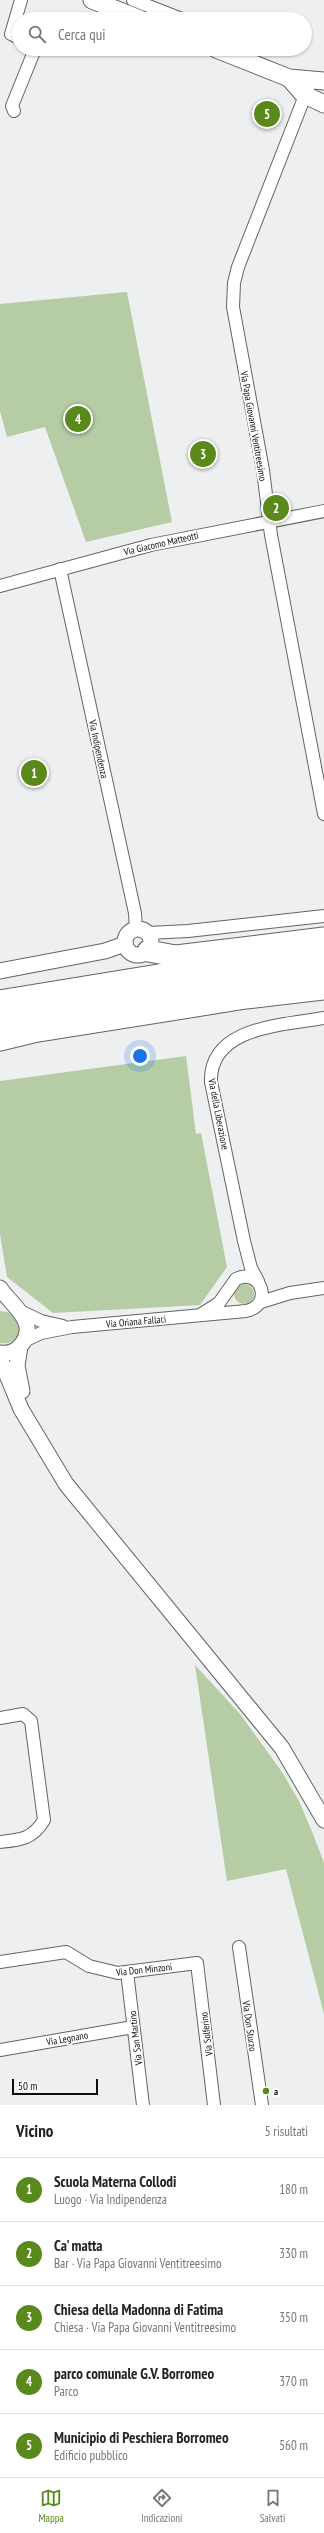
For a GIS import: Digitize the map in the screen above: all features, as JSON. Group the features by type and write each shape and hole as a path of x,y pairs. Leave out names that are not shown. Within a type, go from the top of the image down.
{"highway":[{"path":"140,943 176,956 324,938"},
{"path":"0,1001 158,975 324,955"},
{"path":"0,1021 156,994 324,972"},
{"path":"0,1040 33,1032 246,998 324,989"},
{"path":"0,1051 33,1032"}],"main road":[{"path":"92,0 122,12"},
{"path":"234,56 289,78 322,80"},
{"path":"289,78 306,95 324,104"}],"street":[{"path":"17,12 21,0"},
{"path":"134,0 164,12"},
{"path":"14,111 12,106 32,56"},
{"name":"Via Papa Giovanni Ventitreesimo","path":"322,80 310,85 238,267 234,283 234,323 246,374 263,470 269,522 324,814"},
{"name":"Via Giacomo Matteotti","path":"0,586 176,539 324,511"},
{"name":"Via Indipendenza","path":"60,569 140,943"},
{"path":"0,971 140,943 188,931 324,916"},
{"name":"Via della Liberazione","path":"259,1283 251,1268 244,1241 212,1082 212,1067 225,1047 245,1034 324,1018"},
{"name":"Via della Liberazione","path":"200,1315 215,1307 232,1283 243,1259 244,1241"},
{"path":"290,1293 273,1291 247,1276 232,1283 228,1299 231,1304 240,1311 252,1310 261,1302 290,1293 324,1288"},
{"path":"259,1283 263,1297 261,1302"},
{"path":"0,1288 18,1310 27,1324 17,1372 32,1426"},
{"path":"0,1305 18,1310 45,1322 72,1327"},
{"name":"Via Oriana Fallaci","path":"72,1327 240,1311"},
{"path":"0,1353 13,1351 41,1333 72,1327"},
{"path":"0,1358 21,1409 32,1426 52,1465 77,1500 282,1748 324,1820"},
{"path":"0,1718 23,1714 31,1721 44,1820 36,1832 25,1839 0,1842"},
{"name":"Via Don Sturzo","path":"239,1947 262,2105"},
{"name":"Via Don Minzoni","path":"0,1962 66,1952 100,1970 127,1972 197,1963"},
{"name":"Via Solferino","path":"197,1963 214,2105"},
{"name":"Via San Martino","path":"127,1972 143,2105"},
{"name":"Via Legnano","path":"0,2050 134,2027"}],"green space":[{"path":"127,292 172,522 86,542 45,427 7,437 0,411 0,304"},
{"path":"186,1056 196,1134 201,1133 227,1267 200,1305 53,1313 7,1277 0,1234 0,1081"},
{"path":"244,1284 251,1287 254,1294 251,1301 244,1304 237,1301 234,1294 237,1287"},
{"path":"0,1311 12,1313 20,1327 14,1340 8,1343 0,1343"},
{"path":"195,1665 240,1714 282,1772 299,1801 324,1863 324,2014 286,1869 227,1881"}],"place":[{"name":"Municipio di Peschiera Borromeo","path":"267,114"},
{"name":"parco comunale G.V. Borromeo","path":"78,419"},
{"name":"Chiesa della Madonna di Fatima","path":"203,454"},
{"name":"Ca' matta","path":"276,508"},
{"name":"Scuola Materna Collodi","path":"34,773"},
{"name":"a","path":"266,2091"}]}
